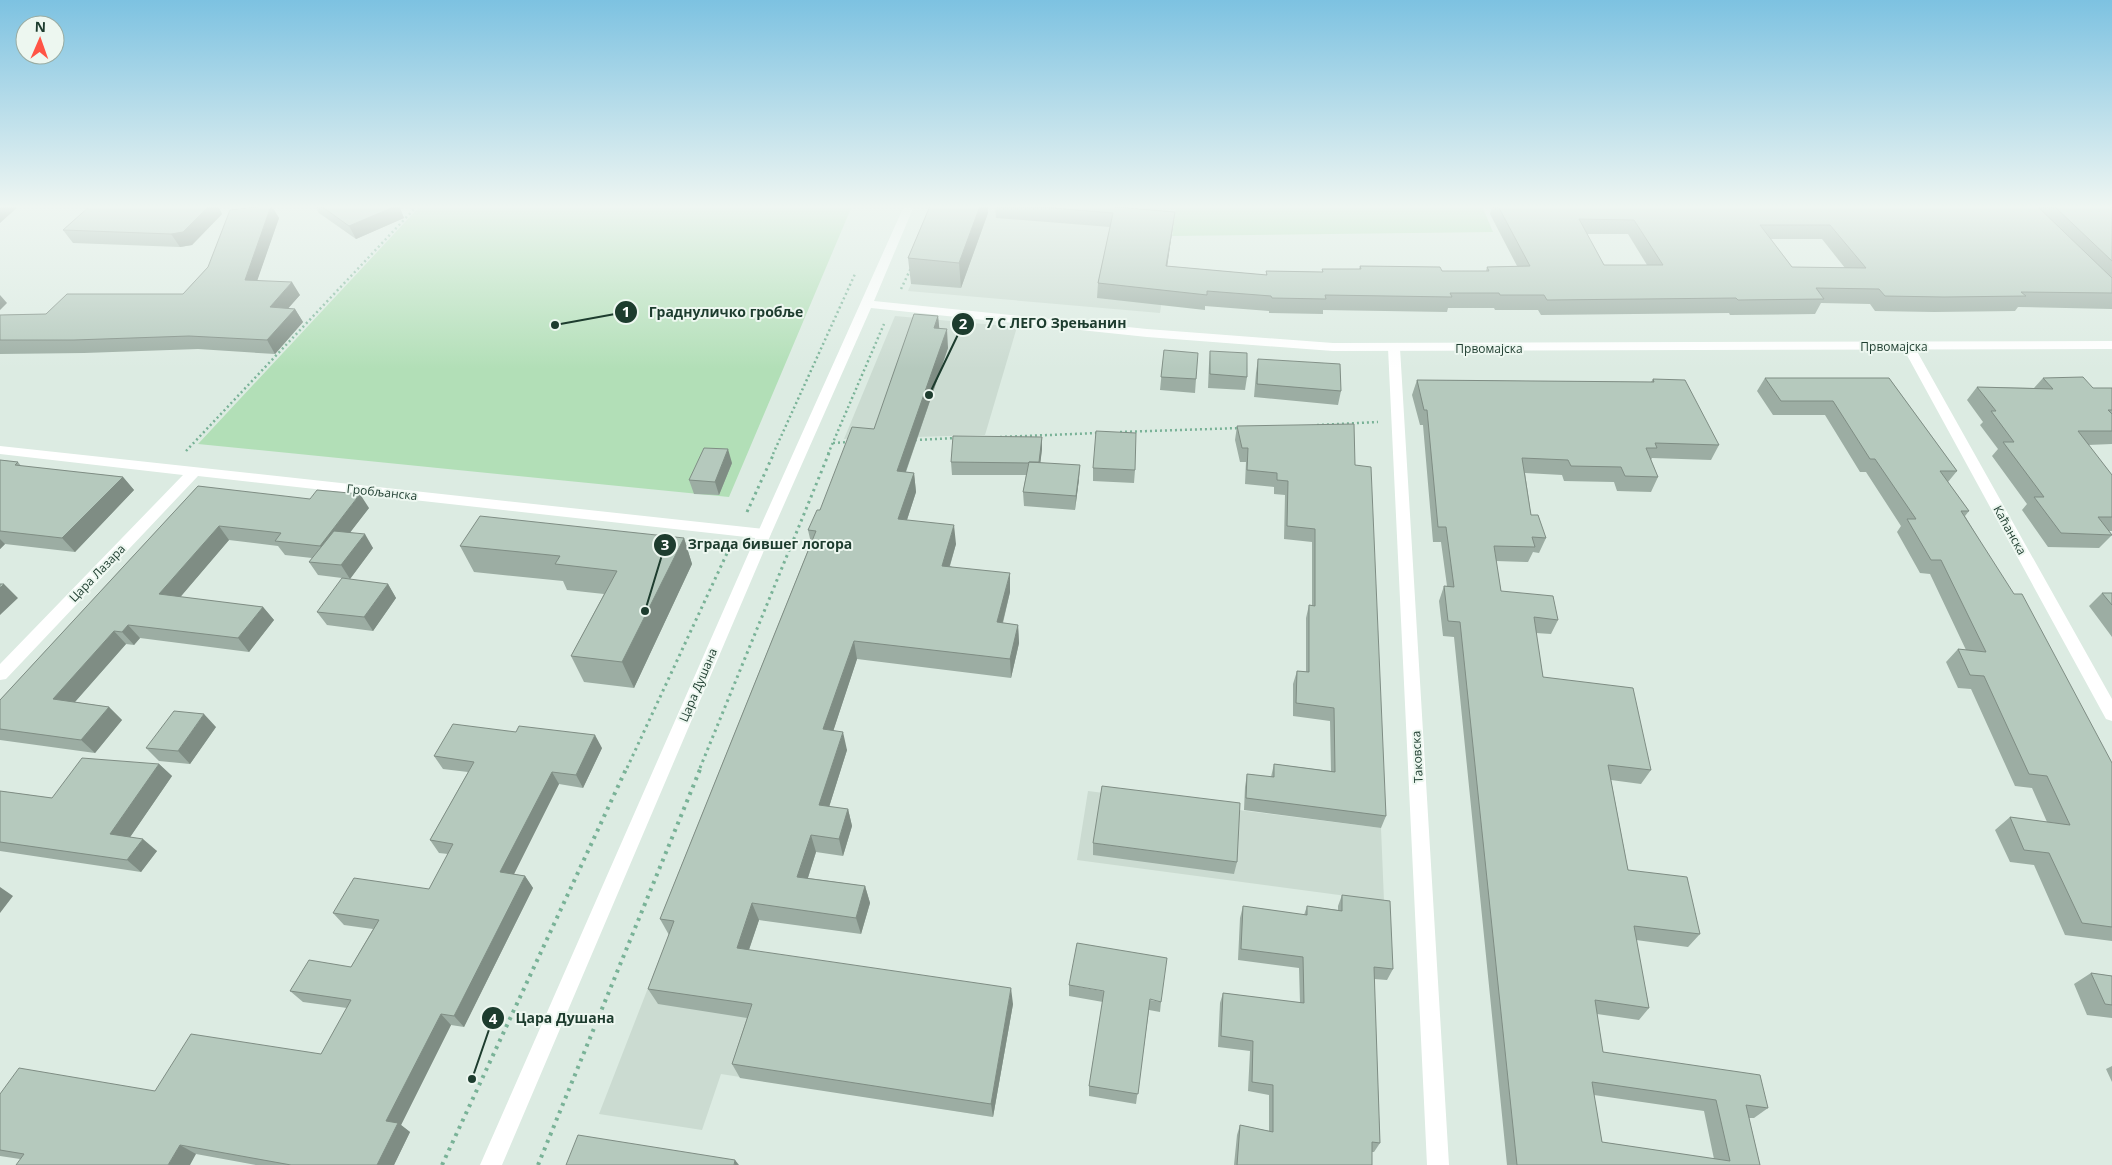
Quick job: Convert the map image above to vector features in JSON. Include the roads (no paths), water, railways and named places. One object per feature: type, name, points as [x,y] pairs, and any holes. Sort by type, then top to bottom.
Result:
[{"type":"street","name":"Цара Душана","points":[[491,1165],[764,534],[886,260]]},
{"type":"street","name":"Првомајска","points":[[867,304],[1146,333],[1333,347],[2112,345]]},
{"type":"street","name":"Каћанска","points":[[1908,346],[2112,714]]},
{"type":"street","name":"Таковска","points":[[1394,348],[1438,1165]]},
{"type":"street","name":"Гробљанска","points":[[0,450],[764,534]]},
{"type":"street","name":"Цара Лазара","points":[[0,674],[194,472]]},
{"type":"place","name":"Граднуличко гробље","points":[[555,325]]},
{"type":"place","name":"7 С ЛЕГО Зрењанин","points":[[929,395]]},
{"type":"place","name":"Зграда бившег логора","points":[[645,611]]},
{"type":"place","name":"Цара Душана","points":[[472,1079]]}]
